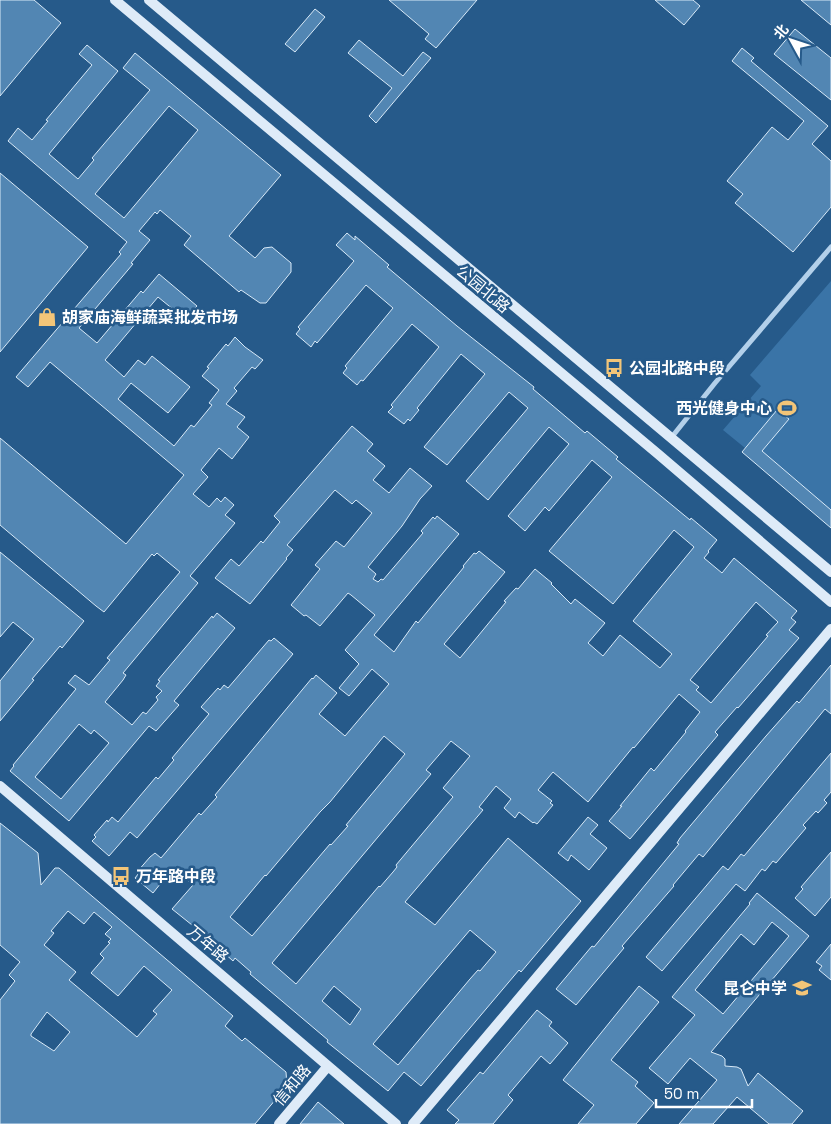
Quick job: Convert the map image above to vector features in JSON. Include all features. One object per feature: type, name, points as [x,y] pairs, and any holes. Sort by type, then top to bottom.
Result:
[{"type":"main road","name":"公园北路","points":[[115,0],[658,454],[831,602]]},
{"type":"main road","name":"公园北路","points":[[149,0],[831,572]]},
{"type":"main road","points":[[414,1124],[831,629]]},
{"type":"main road","name":"万年路","points":[[0,786],[396,1124]]},
{"type":"main road","name":"信和路","points":[[279,1124],[328,1066]]},
{"type":"street","points":[[671,439],[831,247]]},
{"type":"shaded area","name":"西光健身中心","points":[[831,281],[831,518],[723,430],[761,386],[750,375]]},
{"type":"building","points":[[0,0],[34,0],[61,23],[0,96]]},
{"type":"building","points":[[389,0],[477,0],[436,48],[425,39],[429,34]]},
{"type":"building","points":[[655,0],[693,0],[700,6],[684,25]]},
{"type":"building","points":[[801,0],[831,0],[831,25]]},
{"type":"building","points":[[315,9],[325,17],[295,52],[285,44]]},
{"type":"building","points":[[795,29],[831,58],[831,100],[774,54]]},
{"type":"building","points":[[359,40],[403,76],[423,52],[431,58],[376,123],[369,116],[392,88],[348,53]]},
{"type":"building","points":[[87,45],[118,71],[49,154],[78,179],[94,160],[92,158],[150,90],[123,68],[135,53],[281,175],[229,236],[255,258],[264,248],[272,247],[291,263],[291,272],[266,303],[260,303],[241,290],[239,292],[184,245],[191,236],[160,210],[157,214],[155,212],[139,231],[150,240],[131,263],[133,264],[79,328],[97,343],[141,291],[143,293],[159,274],[197,306],[185,319],[158,297],[105,360],[124,377],[138,360],[145,365],[152,356],[190,387],[168,413],[131,383],[118,399],[174,446],[191,425],[194,427],[212,405],[209,403],[219,390],[202,376],[226,344],[228,346],[235,337],[263,360],[255,369],[252,367],[234,388],[237,391],[226,404],[245,417],[237,427],[249,437],[232,459],[219,448],[201,470],[208,477],[193,494],[209,507],[217,498],[221,502],[225,497],[234,505],[225,515],[235,523],[190,576],[198,583],[123,673],[126,675],[123,680],[105,702],[132,725],[143,712],[146,714],[158,700],[156,697],[162,691],[156,686],[160,681],[158,680],[212,616],[213,618],[217,613],[235,628],[174,701],[179,705],[156,731],[149,726],[69,821],[10,771],[76,689],[68,683],[75,675],[89,685],[110,660],[107,658],[180,572],[157,553],[154,556],[152,554],[104,612],[0,525],[0,438],[126,544],[184,475],[50,362],[28,387],[16,377],[121,254],[119,252],[127,242],[8,141],[18,128],[32,140],[48,121],[46,120],[92,65],[79,54]],"holes":[[[169,106],[198,130],[124,218],[95,194]],[[79,724],[91,734],[94,730],[109,743],[61,799],[35,777]]]},
{"type":"building","points":[[742,48],[754,58],[751,61],[828,126],[812,144],[831,161],[831,207],[793,252],[735,203],[743,194],[727,181],[772,127],[788,140],[804,121],[732,61]]},
{"type":"building","points":[[0,173],[88,247],[0,352]]},
{"type":"building","points":[[347,233],[355,240],[355,236],[389,265],[387,267],[457,326],[534,387],[533,389],[585,433],[587,431],[618,457],[616,459],[717,540],[704,558],[722,573],[734,558],[797,611],[791,618],[796,622],[789,630],[799,638],[715,732],[718,735],[630,839],[609,821],[651,768],[654,771],[700,712],[679,694],[588,802],[553,772],[538,790],[552,801],[550,803],[553,805],[537,824],[519,812],[515,818],[504,808],[511,799],[496,786],[479,807],[483,810],[405,902],[435,925],[508,838],[581,901],[521,972],[519,970],[421,1086],[404,1072],[388,1091],[327,1042],[328,1040],[250,974],[251,972],[235,958],[233,961],[208,936],[172,909],[193,885],[173,868],[153,893],[135,878],[139,873],[137,872],[150,857],[155,853],[161,858],[199,813],[201,815],[217,797],[215,795],[312,678],[316,675],[337,693],[319,714],[345,736],[389,684],[372,669],[349,696],[339,688],[359,664],[345,650],[375,615],[351,595],[348,593],[320,626],[291,605],[320,569],[315,565],[336,541],[344,547],[372,513],[356,500],[352,504],[335,490],[287,545],[293,550],[250,604],[215,578],[231,559],[239,566],[261,541],[263,543],[280,522],[274,516],[352,426],[373,444],[367,451],[385,466],[373,480],[389,493],[410,468],[432,486],[368,567],[376,574],[373,579],[378,582],[381,579],[383,580],[423,533],[421,531],[433,517],[435,519],[437,516],[459,534],[374,635],[394,652],[416,621],[418,623],[474,553],[476,554],[479,551],[505,572],[444,644],[460,658],[506,602],[504,601],[516,588],[518,589],[535,569],[552,583],[571,604],[575,599],[605,623],[588,643],[603,656],[620,635],[660,668],[672,654],[633,621],[694,547],[674,530],[613,604],[549,551],[612,477],[592,460],[549,511],[545,507],[525,531],[508,516],[569,444],[549,427],[488,500],[466,481],[528,408],[509,392],[447,465],[424,447],[485,374],[461,354],[417,408],[419,410],[410,421],[408,419],[404,424],[388,412],[393,407],[391,405],[439,347],[412,324],[363,381],[361,380],[357,385],[343,373],[347,368],[345,366],[393,308],[366,285],[317,343],[315,341],[311,347],[296,334],[300,329],[298,327],[354,261],[336,245]],"holes":[[[756,602],[778,622],[711,703],[696,690],[699,687],[690,680]],[[384,736],[405,754],[346,825],[348,826],[330,844],[252,936],[230,917],[330,802]],[[451,741],[470,756],[443,788],[453,797],[396,865],[397,867],[393,872],[296,984],[272,963],[431,774],[426,770]],[[470,930],[496,952],[480,971],[478,970],[470,979],[398,1065],[373,1044]],[[334,986],[361,1009],[350,1025],[322,1001]]]},
{"type":"building","points":[[777,410],[789,419],[762,451],[831,510],[831,528],[742,452]]},
{"type":"building","points":[[0,552],[84,621],[62,648],[60,646],[32,679],[34,680],[0,721],[0,681],[34,639],[13,622],[0,637]]},
{"type":"building","points":[[274,638],[293,654],[137,838],[130,832],[109,856],[92,841],[96,837],[94,835],[112,817],[118,822],[156,777],[158,779],[174,760],[172,758],[209,714],[201,707],[218,688],[220,690],[224,685],[228,688],[269,640],[271,641]]},
{"type":"building","points":[[831,665],[831,714],[825,709],[703,857],[699,854],[622,946],[624,948],[576,1005],[556,989],[592,946],[594,947],[679,844],[677,843],[680,838],[766,736],[797,701],[799,703]]},
{"type":"building","points":[[831,753],[831,792],[824,800],[827,803],[818,813],[816,811],[803,825],[806,828],[776,863],[773,861],[765,871],[762,869],[745,891],[736,884],[662,971],[646,957],[723,866],[728,870],[741,854],[744,856]]},
{"type":"building","points":[[588,817],[598,825],[590,834],[607,848],[589,870],[571,855],[568,861],[558,853]]},
{"type":"building","points":[[0,823],[38,853],[41,885],[55,868],[59,868],[233,1016],[225,1026],[242,1041],[245,1038],[286,1072],[287,1086],[255,1124],[0,1124],[0,1000],[15,981],[9,975],[20,962],[0,945]],"holes":[[[68,911],[84,924],[94,912],[112,927],[105,934],[111,939],[108,942],[110,943],[100,954],[104,958],[91,973],[118,996],[144,966],[172,990],[153,1011],[157,1014],[137,1037],[69,980],[76,972],[44,945],[54,933],[51,931]],[[47,1012],[70,1032],[54,1051],[31,1036]]]},
{"type":"building","points":[[831,852],[831,897],[815,916],[795,898],[803,889],[801,887]]},
{"type":"building","points":[[757,893],[809,936],[711,1052],[725,1059],[725,1066],[741,1069],[748,1086],[758,1073],[803,1111],[792,1124],[769,1124],[737,1097],[713,1124],[679,1124],[717,1080],[690,1058],[668,1084],[649,1068],[695,1015],[672,997]],"holes":[[[772,922],[789,936],[723,1014],[695,990],[741,934],[754,945]]]},
{"type":"building","points":[[831,944],[831,980],[819,970],[822,966],[816,962]]},
{"type":"building","points":[[639,986],[659,1002],[611,1060],[638,1082],[635,1086],[654,1103],[636,1124],[578,1124],[594,1105],[563,1080]]},
{"type":"building","points":[[537,1010],[552,1022],[549,1026],[568,1043],[550,1064],[541,1056],[508,1095],[513,1100],[493,1124],[455,1124],[459,1120],[447,1110],[480,1072],[483,1074]]},
{"type":"building","points":[[318,1102],[344,1124],[300,1124]]},
{"type":"place","name":"胡家庙海鲜蔬菜批发市场","points":[[47,317]]},
{"type":"place","name":"公园北路中段","points":[[614,368]]},
{"type":"place","name":"西光健身中心","points":[[787,408]]},
{"type":"place","name":"万年路中段","points":[[121,876]]},
{"type":"place","name":"昆仑中学","points":[[802,988]]}]
